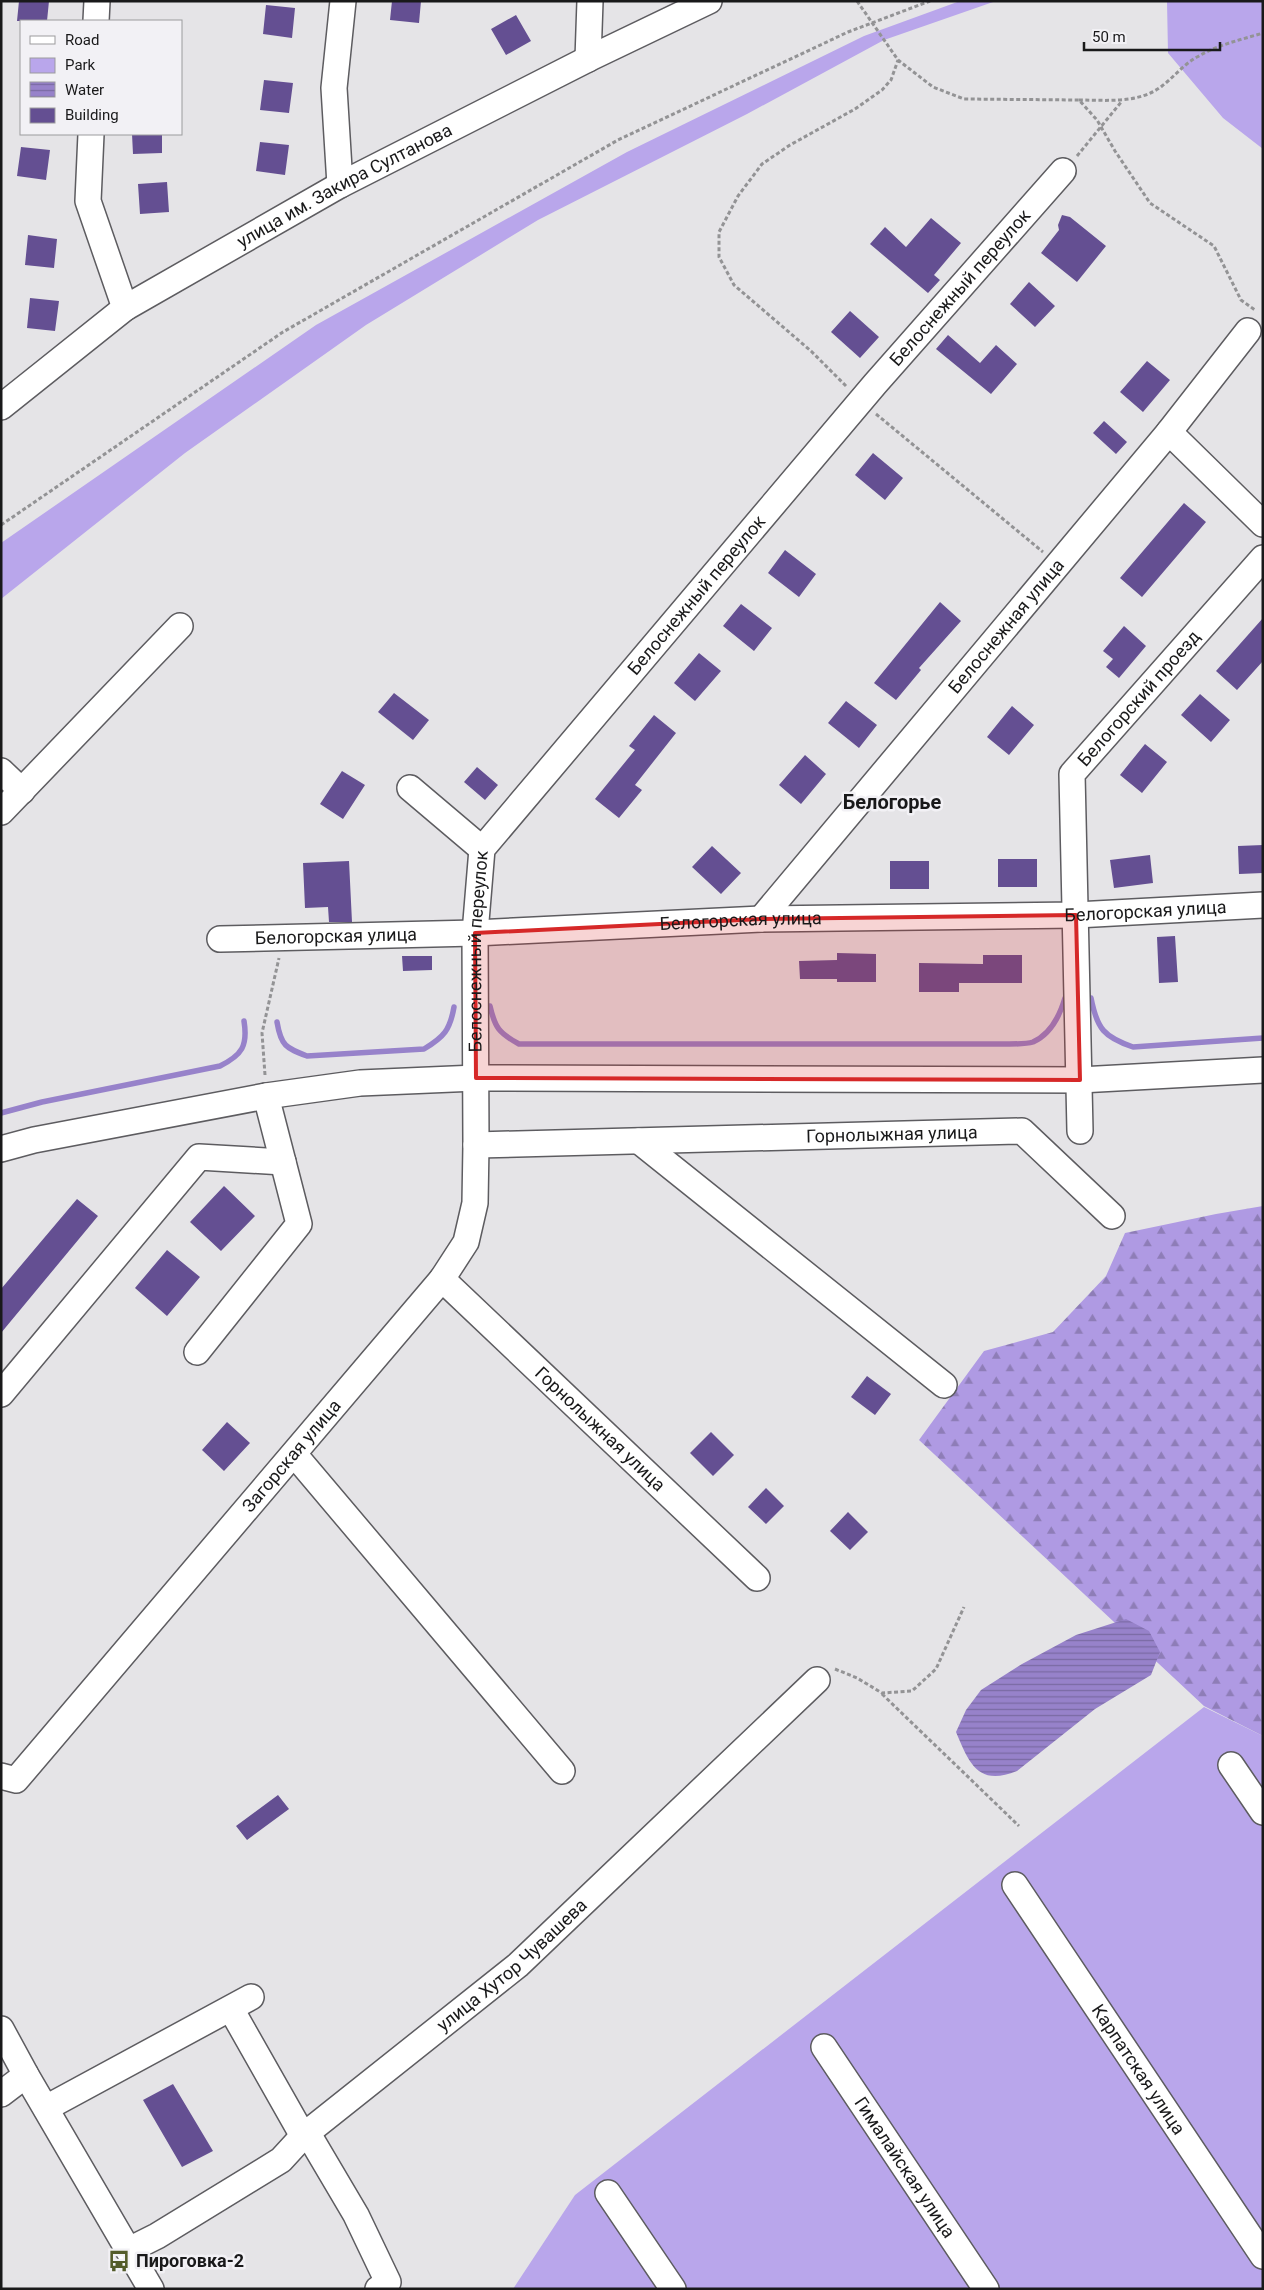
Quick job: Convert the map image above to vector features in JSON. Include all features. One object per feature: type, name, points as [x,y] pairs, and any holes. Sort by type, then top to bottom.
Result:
[{"type":"street","points":[[96,20],[97,1]]},
{"type":"street","points":[[340,185],[334,88],[343,1]]},
{"type":"street","points":[[588,59],[590,1]]},
{"type":"street","name":"улица им. Закира Султанова","points":[[1,407],[125,308],[340,185],[588,59],[709,1]]},
{"type":"street","points":[[91,135],[88,201],[125,308]]},
{"type":"street","name":"Белоснежный переулок","points":[[476,1078],[475,933],[482,848],[861,401],[1063,171]]},
{"type":"street","name":"Белоснежная улица","points":[[762,919],[1169,432],[1256,323]]},
{"type":"street","points":[[1169,432],[1263,524]]},
{"type":"street","name":"Белогорский проезд","points":[[1080,1131],[1072,774],[1263,558]]},
{"type":"street","points":[[1,812],[180,626]]},
{"type":"street","points":[[1,771],[22,791]]},
{"type":"street","points":[[410,788],[482,848]]},
{"type":"street","name":"Белогорская улица","points":[[220,939],[475,933],[762,919],[1076,915],[1263,905]]},
{"type":"street","points":[[1,1149],[34,1140],[266,1096],[360,1083],[476,1078],[1080,1080],[1263,1070]]},
{"type":"street","name":"Загорская улица","points":[[1,1776],[16,1780],[442,1279],[466,1242],[474,1203],[476,1078]]},
{"type":"street","points":[[197,1352],[299,1224],[266,1096]]},
{"type":"street","name":"Горнолыжная улица","points":[[476,1145],[1022,1131],[1112,1216]]},
{"type":"street","points":[[639,1141],[944,1385]]},
{"type":"street","points":[[1,1394],[199,1157],[283,1162]]},
{"type":"street","name":"Горнолыжная улица","points":[[442,1279],[757,1578]]},
{"type":"street","points":[[294,1454],[562,1771]]},
{"type":"street","name":"улица Хутор Чувашева","points":[[129,2250],[157,2236],[281,2160],[305,2134],[518,1965],[817,1680]]},
{"type":"street","points":[[1231,1765],[1263,1812]]},
{"type":"street","name":"Карпатская улица","points":[[1014,1886],[1263,2256]]},
{"type":"street","points":[[46,2108],[241,2003],[305,2134],[356,2215],[388,2282],[378,2289]]},
{"type":"street","points":[[1,2028],[26,2075],[129,2250],[144,2286]]},
{"type":"street","name":"Гималайская улица","points":[[824,2048],[986,2289]]},
{"type":"street","points":[[1,2094],[26,2075]]},
{"type":"street","points":[[608,2193],[673,2289]]},
{"type":"path","points":[[857,1],[898,60],[933,87],[964,99],[1122,100],[1139,97],[1160,88],[1195,58],[1214,47],[1263,33]]},
{"type":"path","points":[[1,525],[291,327],[618,140],[848,32],[930,1]]},
{"type":"path","points":[[898,60],[891,80],[882,90],[855,109],[790,145],[762,164],[738,196],[719,232],[719,258],[734,285],[811,351],[861,401],[1058,564]]},
{"type":"path","points":[[1079,100],[1098,120],[1150,203],[1214,246],[1241,300],[1256,323]]},
{"type":"path","points":[[1063,171],[1102,128],[1122,100]]},
{"type":"path","points":[[266,1096],[262,1033],[280,958],[294,937]]},
{"type":"path","points":[[882,1693],[912,1691],[936,1669],[964,1607]]},
{"type":"path","points":[[817,1680],[831,1667],[857,1678],[882,1693],[1019,1826]]},
{"type":"highlighted area","points":[[1076,915],[1080,1080],[476,1078],[475,933],[761,919]]},
{"type":"green space","points":[[960,1],[996,1],[884,40],[747,114],[538,220],[366,325],[185,453],[1,599],[1,543],[316,325],[627,152],[864,36]]},
{"type":"green space","points":[[1167,1],[1263,1],[1263,149],[1223,118],[1168,53]]},
{"type":"green space","points":[[1263,1206],[1263,1736],[1204,1706],[919,1440],[984,1351],[1053,1332],[1106,1276],[1125,1233]]},
{"type":"green space","points":[[1204,1707],[1263,1736],[1263,2289],[513,2289],[575,2195]]},
{"type":"water","points":[[1126,1619],[1149,1631],[1160,1652],[1151,1675],[1095,1709],[1017,1771],[993,1776],[984,1774],[977,1769],[971,1762],[956,1732],[966,1710],[981,1690],[1022,1664],[1076,1635]]},
{"type":"building","points":[[19,1],[49,1],[47,20],[17,21]]},
{"type":"building","points":[[392,1],[421,1],[419,23],[390,20]]},
{"type":"building","points":[[266,5],[295,8],[292,38],[263,34]]},
{"type":"building","points":[[516,15],[531,41],[506,55],[491,29]]},
{"type":"building","points":[[264,80],[293,83],[289,113],[260,110]]},
{"type":"building","points":[[132,135],[162,135],[162,153],[133,154]]},
{"type":"building","points":[[260,142],[289,145],[285,175],[256,171]]},
{"type":"building","points":[[21,147],[50,150],[46,180],[17,176]]},
{"type":"building","points":[[167,182],[169,212],[140,214],[138,184]]},
{"type":"building","points":[[1062,215],[1070,217],[1106,246],[1077,282],[1041,253],[1059,230],[1058,225]]},
{"type":"building","points":[[931,218],[961,243],[934,275],[940,280],[928,293],[870,244],[885,227],[906,247]]},
{"type":"building","points":[[28,235],[57,239],[54,268],[25,265]]},
{"type":"building","points":[[1029,282],[1055,306],[1035,327],[1010,304]]},
{"type":"building","points":[[30,298],[59,301],[55,331],[27,328]]},
{"type":"building","points":[[850,311],[879,337],[860,358],[831,332]]},
{"type":"building","points":[[948,335],[980,363],[996,345],[1017,364],[991,394],[936,349]]},
{"type":"building","points":[[1147,361],[1170,380],[1143,412],[1120,392]]},
{"type":"building","points":[[1104,421],[1127,442],[1116,454],[1093,433]]},
{"type":"building","points":[[873,453],[903,478],[885,500],[855,475]]},
{"type":"building","points":[[1184,503],[1206,522],[1142,597],[1120,578]]},
{"type":"building","points":[[785,550],[816,574],[799,597],[768,573]]},
{"type":"building","points":[[940,602],[961,621],[919,668],[921,670],[896,700],[874,683]]},
{"type":"building","points":[[741,604],[772,628],[754,651],[723,626]]},
{"type":"building","points":[[1263,618],[1263,661],[1237,690],[1216,671]]},
{"type":"building","points":[[1124,626],[1146,646],[1119,678],[1106,667],[1113,659],[1103,651]]},
{"type":"building","points":[[699,653],[721,671],[695,701],[674,683]]},
{"type":"building","points":[[394,693],[429,720],[413,740],[378,712]]},
{"type":"building","points":[[1200,694],[1230,720],[1211,742],[1181,715]]},
{"type":"building","points":[[846,701],[877,725],[859,748],[828,723]]},
{"type":"building","points":[[1012,706],[1034,725],[1009,755],[987,737]]},
{"type":"building","points":[[654,715],[676,733],[635,785],[642,790],[619,818],[595,799],[635,750],[629,746]]},
{"type":"building","points":[[1145,744],[1167,762],[1142,793],[1120,775]]},
{"type":"building","points":[[805,755],[826,774],[801,804],[779,785]]},
{"type":"building","points":[[477,767],[498,785],[485,800],[464,782]]},
{"type":"building","points":[[342,771],[365,785],[343,819],[320,804]]},
{"type":"building","points":[[1263,845],[1263,873],[1239,874],[1238,846]]},
{"type":"building","points":[[712,846],[741,873],[721,894],[692,867]]},
{"type":"building","points":[[1150,855],[1153,883],[1114,888],[1110,860]]},
{"type":"building","points":[[998,859],[1037,859],[1037,887],[998,887]]},
{"type":"building","points":[[349,861],[352,922],[329,922],[328,907],[305,908],[303,863]]},
{"type":"building","points":[[890,861],[929,861],[929,889],[890,889]]},
{"type":"building","points":[[1175,936],[1178,982],[1159,983],[1157,937]]},
{"type":"building","points":[[837,953],[876,954],[876,982],[837,982],[837,979],[800,979],[799,961],[837,960]]},
{"type":"building","points":[[983,955],[1022,955],[1022,983],[959,983],[959,992],[919,992],[919,963],[983,964]]},
{"type":"building","points":[[402,956],[432,956],[432,970],[403,971]]},
{"type":"building","points":[[224,1186],[255,1216],[221,1251],[190,1222]]},
{"type":"building","points":[[77,1199],[98,1216],[1,1333],[1,1289]]},
{"type":"building","points":[[167,1250],[200,1277],[167,1316],[135,1288]]},
{"type":"building","points":[[867,1376],[891,1394],[875,1415],[851,1397]]},
{"type":"building","points":[[227,1422],[250,1443],[224,1471],[202,1450]]},
{"type":"building","points":[[711,1432],[734,1455],[713,1476],[690,1453]]},
{"type":"building","points":[[766,1488],[784,1506],[766,1524],[748,1507]]},
{"type":"building","points":[[848,1512],[868,1532],[850,1550],[830,1531]]},
{"type":"building","points":[[278,1795],[289,1809],[247,1840],[236,1826]]},
{"type":"building","points":[[173,2084],[213,2151],[182,2167],[143,2100]]},
{"type":"waterway","points":[[490,1006],[496,1025],[502,1033],[519,1044],[1025,1044],[1039,1039],[1050,1029],[1065,998]]},
{"type":"waterway","points":[[1091,998],[1093,1009],[1103,1030],[1115,1039],[1133,1047],[1263,1038]]},
{"type":"waterway","points":[[277,1022],[280,1036],[286,1045],[294,1051],[307,1056],[424,1049],[437,1041],[445,1032],[454,1007]]},
{"type":"waterway","points":[[1,1113],[42,1102],[220,1066],[234,1058],[242,1049],[245,1037],[244,1021]]},
{"type":"place","name":"Пироговка-2","points":[[119,2261]]},
{"type":"district","name":"Белогорье","points":[[892,802]]}]
